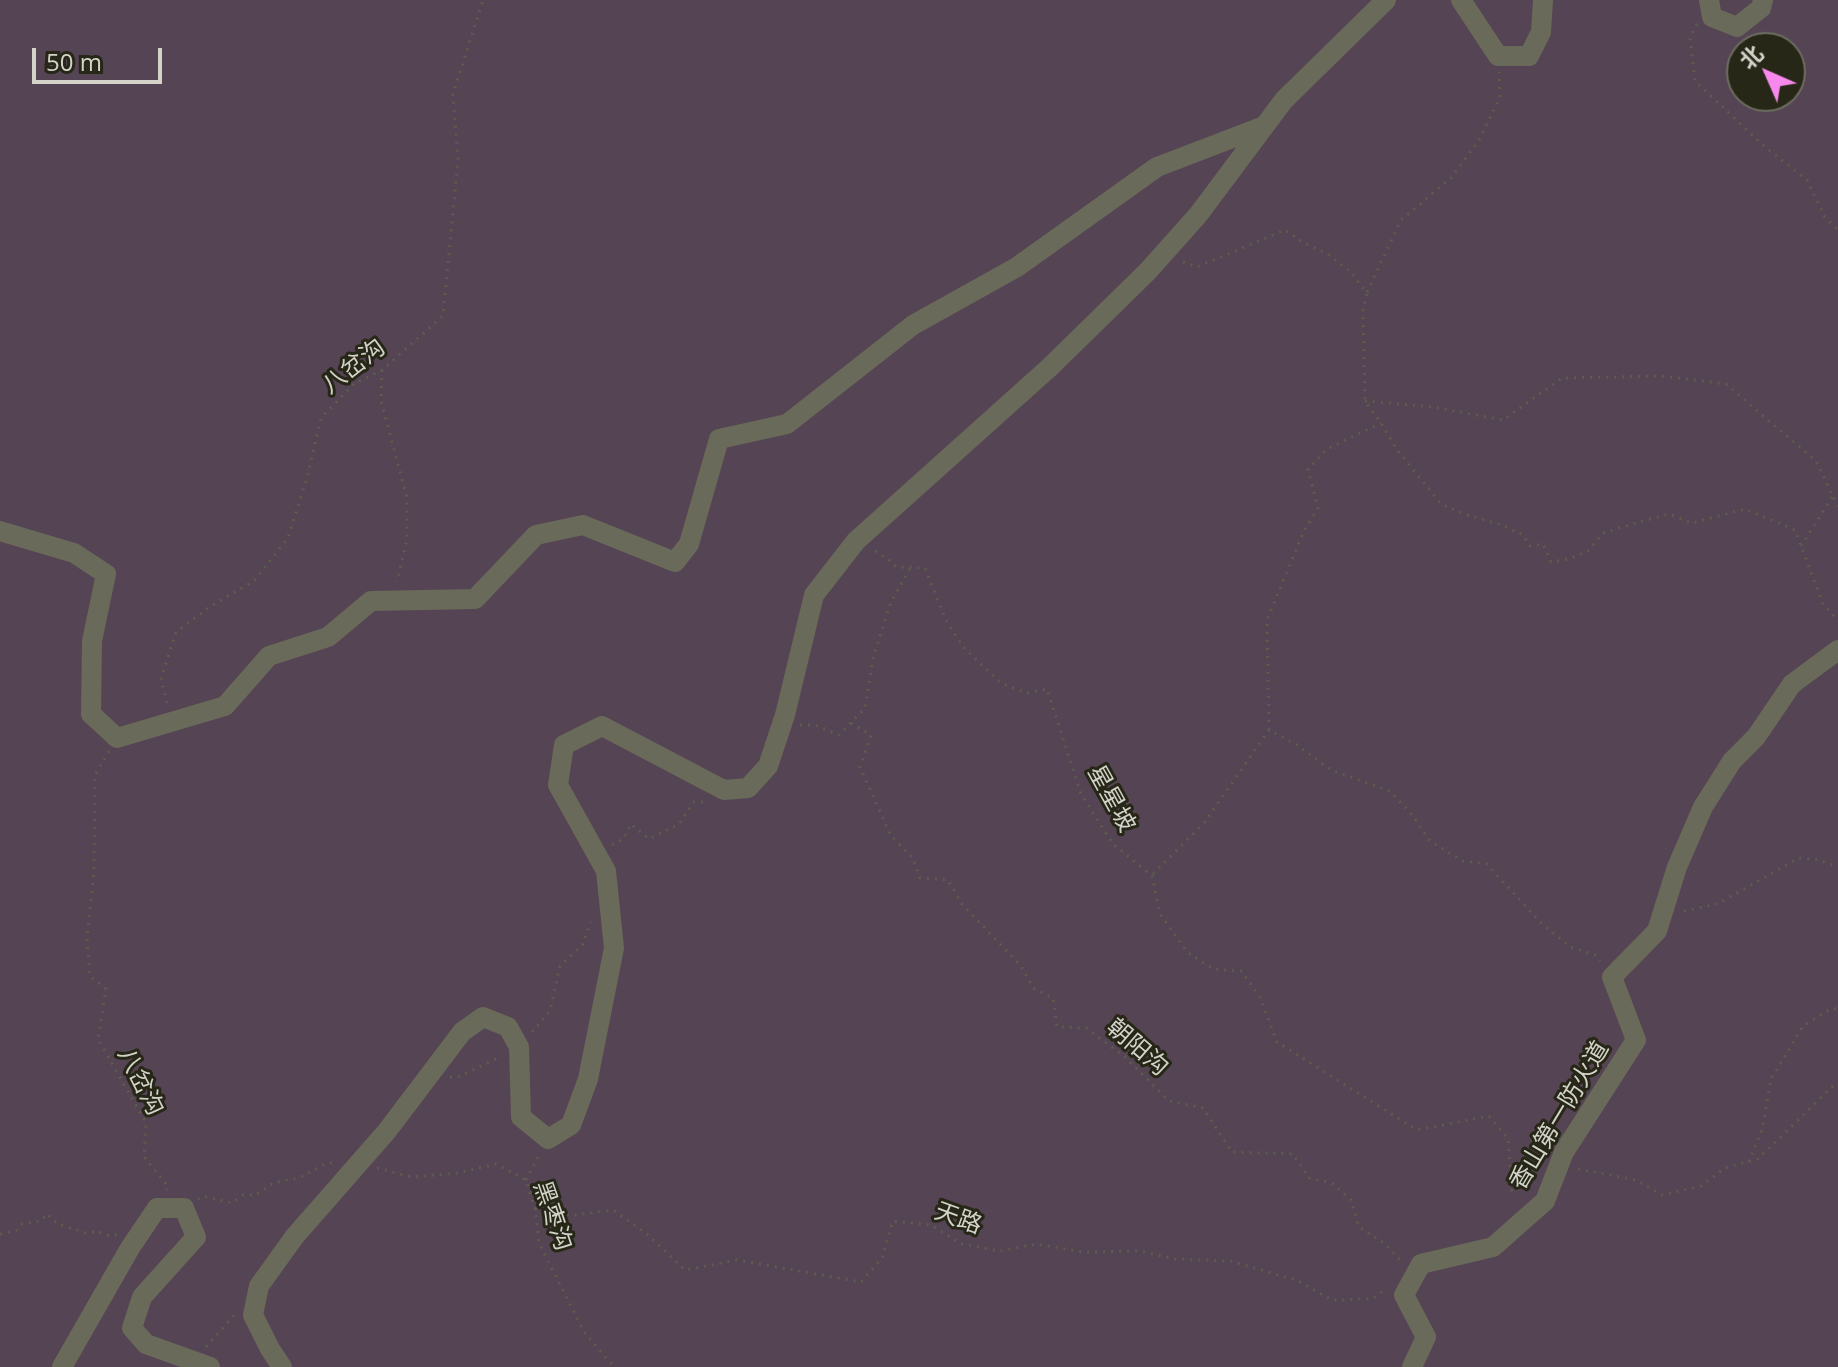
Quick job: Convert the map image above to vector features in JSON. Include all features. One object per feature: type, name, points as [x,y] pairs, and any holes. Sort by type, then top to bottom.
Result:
[{"type":"lane","points":[[282,1367],[253,1315],[259,1286],[295,1236],[387,1131],[462,1032],[483,1017],[508,1027],[519,1047],[521,1117],[548,1139],[571,1125],[588,1079],[614,948],[606,871],[558,785],[564,745],[602,726],[724,790],[748,788],[768,766],[814,595],[856,541],[1050,367],[1162,255],[1198,215],[1284,100],[1386,0]]},
{"type":"lane","points":[[1461,0],[1498,56],[1529,56],[1541,32],[1543,0]]},
{"type":"lane","points":[[1709,1],[1712,17],[1737,27],[1761,8],[1763,0]]},
{"type":"lane","points":[[0,531],[74,553],[106,574],[92,641],[91,714],[117,738],[225,706],[269,656],[328,637],[371,601],[475,599],[536,535],[583,525],[675,562],[689,544],[719,439],[787,424],[913,325],[1017,267],[1157,167],[1265,125]]},
{"type":"lane","points":[[1612,977],[1657,931],[1677,867],[1703,807],[1732,761],[1756,737],[1792,684],[1838,650]]},
{"type":"lane","name":"香山第一防火道","points":[[1416,1275],[1421,1264],[1493,1247],[1545,1201],[1564,1152],[1636,1040],[1612,977]]},
{"type":"lane","points":[[62,1367],[157,1208],[184,1208],[196,1237],[142,1297],[132,1328],[146,1344],[202,1364]]},
{"type":"lane","points":[[1412,1367],[1426,1337],[1404,1295],[1416,1275]]},
{"type":"path","name":"八岔沟","points":[[171,722],[161,679],[176,632],[211,606],[254,581],[288,538],[307,478],[321,418],[354,384],[382,370],[443,316],[458,160],[453,94],[483,0]]},
{"type":"path","points":[[1709,1],[1690,38],[1695,81],[1764,146],[1807,180],[1825,217],[1838,230]]},
{"type":"path","points":[[1498,56],[1500,97],[1479,140],[1451,178],[1401,220],[1367,294],[1363,309],[1365,401],[1397,450],[1441,504],[1523,535],[1530,546],[1543,544],[1551,562],[1588,551],[1603,533],[1669,514],[1692,523],[1745,509],[1795,530],[1823,604],[1838,621]]},
{"type":"path","points":[[1162,255],[1197,267],[1285,230],[1328,254],[1352,273],[1367,294]]},
{"type":"path","points":[[382,370],[381,401],[407,498],[407,539],[392,600]]},
{"type":"path","points":[[1365,401],[1433,407],[1503,420],[1562,378],[1661,376],[1726,384],[1816,461],[1838,506]]},
{"type":"path","points":[[1381,423],[1327,449],[1308,469],[1318,508],[1303,533],[1267,620],[1269,730],[1204,823],[1152,876],[1160,914],[1187,952],[1213,969],[1241,971],[1260,997],[1277,1042],[1417,1130],[1489,1116],[1508,1139],[1512,1191],[1576,1168],[1636,1180],[1662,1195],[1701,1186],[1725,1168],[1758,1159],[1834,1085],[1838,1085]]},
{"type":"path","points":[[1801,546],[1833,496]]},
{"type":"path","name":"星星坡","points":[[856,541],[896,567],[925,568],[946,620],[963,647],[1001,683],[1027,693],[1047,689],[1081,794],[1113,844],[1152,876]]},
{"type":"path","points":[[781,725],[815,725],[839,735],[865,708],[873,658],[891,602],[911,567]]},
{"type":"path","name":"朝阳沟","points":[[851,723],[871,735],[860,767],[891,836],[913,858],[920,878],[948,880],[962,904],[1021,966],[1033,988],[1053,998],[1057,1027],[1086,1028],[1125,1057],[1169,1101],[1203,1108],[1232,1152],[1293,1154],[1309,1178],[1332,1183],[1351,1200],[1359,1227],[1384,1243],[1416,1275]]},
{"type":"path","points":[[1269,730],[1297,745],[1331,770],[1390,791],[1430,841],[1463,861],[1487,864],[1538,920],[1570,947],[1595,955],[1612,977]]},
{"type":"path","name":"八岔沟","points":[[117,738],[95,775],[94,870],[87,938],[90,976],[106,989],[98,1039],[146,1123],[144,1157],[168,1186],[157,1208]]},
{"type":"path","points":[[596,853],[624,838],[631,824],[649,839],[679,824],[694,802],[718,802],[724,790]]},
{"type":"path","points":[[1662,916],[1717,904],[1799,858],[1819,860],[1838,867]]},
{"type":"path","points":[[428,1078],[458,1077],[519,1047],[550,1011],[560,966],[583,944],[595,912],[610,898]]},
{"type":"path","points":[[1749,1162],[1762,1130],[1771,1079],[1803,1026],[1838,1008]]},
{"type":"path","points":[[526,1180],[548,1139]]},
{"type":"path","points":[[184,1208],[203,1196],[232,1203],[243,1195],[256,1195],[273,1183],[301,1177],[327,1163],[358,1162]]},
{"type":"path","name":"黑枣沟","points":[[358,1162],[411,1177],[458,1173],[496,1164],[526,1180],[535,1209],[539,1243],[584,1332],[614,1367]]},
{"type":"path","name":"天路","points":[[535,1209],[574,1215],[613,1210],[647,1234],[685,1270],[737,1260],[861,1282],[882,1258],[893,1221],[931,1225],[961,1244],[1000,1251],[1036,1244],[1083,1252],[1140,1251],[1175,1259],[1230,1261],[1296,1280],[1332,1300],[1372,1299],[1394,1283],[1416,1275]]},
{"type":"path","points":[[0,1234],[17,1230],[22,1224],[41,1221],[47,1214],[58,1224],[86,1233],[97,1231],[109,1236],[141,1232]]},
{"type":"path","points":[[202,1364],[259,1286]]},
{"type":"shaded area","points":[[0,0],[1838,0],[1838,1367],[0,1367]]}]
